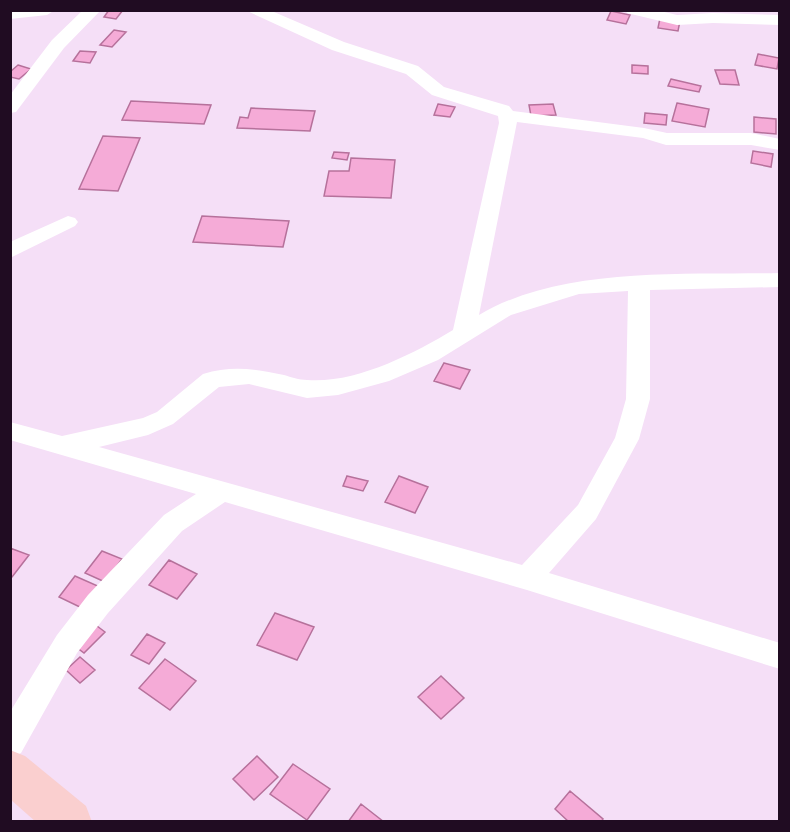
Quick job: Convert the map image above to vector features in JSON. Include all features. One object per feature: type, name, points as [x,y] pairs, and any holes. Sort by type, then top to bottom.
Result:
[{"type":"main road","points":[[10,771],[48,814]]},
{"type":"street","points":[[10,14],[47,10]]},
{"type":"street","points":[[10,108],[58,44],[93,10]]},
{"type":"street","points":[[252,10],[338,46],[412,70],[428,86],[438,91],[503,110],[507,115],[508,123],[495,194],[464,332]]},
{"type":"street","points":[[633,10],[676,20],[772,17],[780,36]]},
{"type":"street","points":[[507,115],[644,133],[666,139],[751,139],[780,145]]},
{"type":"street","points":[[10,251],[68,222]]},
{"type":"street","points":[[61,445],[148,426],[165,418],[210,380],[227,376],[249,376],[307,389],[338,386],[381,375],[430,354],[503,310],[578,287],[639,283],[780,280]]},
{"type":"street","points":[[527,578],[587,512],[627,439],[638,399],[639,283]]},
{"type":"street","points":[[10,431],[527,578],[780,656]]},
{"type":"street","points":[[10,743],[67,644],[98,604],[173,523],[220,492]]},
{"type":"building","points":[[109,10],[123,10],[116,19],[104,17]]},
{"type":"building","points":[[611,11],[630,15],[626,24],[607,20]]},
{"type":"building","points":[[660,18],[680,21],[678,31],[658,28]]},
{"type":"building","points":[[114,30],[126,32],[112,47],[100,45]]},
{"type":"building","points":[[80,51],[96,52],[90,63],[73,61]]},
{"type":"building","points":[[758,54],[779,58],[777,69],[755,65]]},
{"type":"building","points":[[18,65],[31,69],[19,79],[10,77],[10,72]]},
{"type":"building","points":[[632,65],[648,66],[648,74],[632,73]]},
{"type":"building","points":[[715,70],[735,70],[739,85],[720,84]]},
{"type":"building","points":[[671,79],[701,86],[699,92],[668,86]]},
{"type":"building","points":[[131,101],[211,105],[204,124],[122,120]]},
{"type":"building","points":[[677,103],[709,109],[705,127],[672,121]]},
{"type":"building","points":[[438,104],[455,107],[450,117],[434,115]]},
{"type":"building","points":[[553,104],[556,115],[531,116],[529,105]]},
{"type":"building","points":[[251,108],[315,111],[310,131],[237,128],[240,117],[248,118]]},
{"type":"building","points":[[645,113],[667,115],[666,125],[644,123]]},
{"type":"building","points":[[754,117],[776,119],[776,134],[754,132]]},
{"type":"building","points":[[103,136],[140,138],[118,191],[79,189]]},
{"type":"building","points":[[753,151],[773,154],[771,167],[751,163]]},
{"type":"building","points":[[334,152],[349,153],[347,160],[332,158]]},
{"type":"building","points":[[351,158],[395,160],[391,198],[324,196],[329,171],[349,171]]},
{"type":"building","points":[[202,216],[289,221],[283,247],[193,242]]},
{"type":"building","points":[[444,363],[470,370],[460,389],[434,381]]},
{"type":"building","points":[[347,476],[368,481],[363,491],[343,486]]},
{"type":"building","points":[[399,476],[428,487],[415,513],[385,502]]},
{"type":"building","points":[[10,548],[29,555],[12,577],[10,577]]},
{"type":"building","points":[[102,551],[122,559],[105,582],[85,573]]},
{"type":"building","points":[[169,560],[197,574],[177,599],[149,585]]},
{"type":"building","points":[[75,576],[100,587],[84,609],[59,597]]},
{"type":"building","points":[[275,613],[314,627],[297,660],[257,645]]},
{"type":"building","points":[[93,623],[105,632],[84,653],[72,644]]},
{"type":"building","points":[[147,634],[165,643],[149,664],[131,655]]},
{"type":"building","points":[[80,657],[95,670],[80,683],[66,670]]},
{"type":"building","points":[[165,659],[196,681],[170,710],[139,688]]},
{"type":"building","points":[[441,676],[464,698],[441,719],[418,697]]},
{"type":"building","points":[[257,756],[278,777],[254,800],[233,779]]},
{"type":"building","points":[[293,764],[330,789],[307,820],[270,794]]},
{"type":"building","points":[[570,791],[603,819],[601,822],[569,822],[555,809]]},
{"type":"building","points":[[361,804],[384,822],[348,822]]}]
